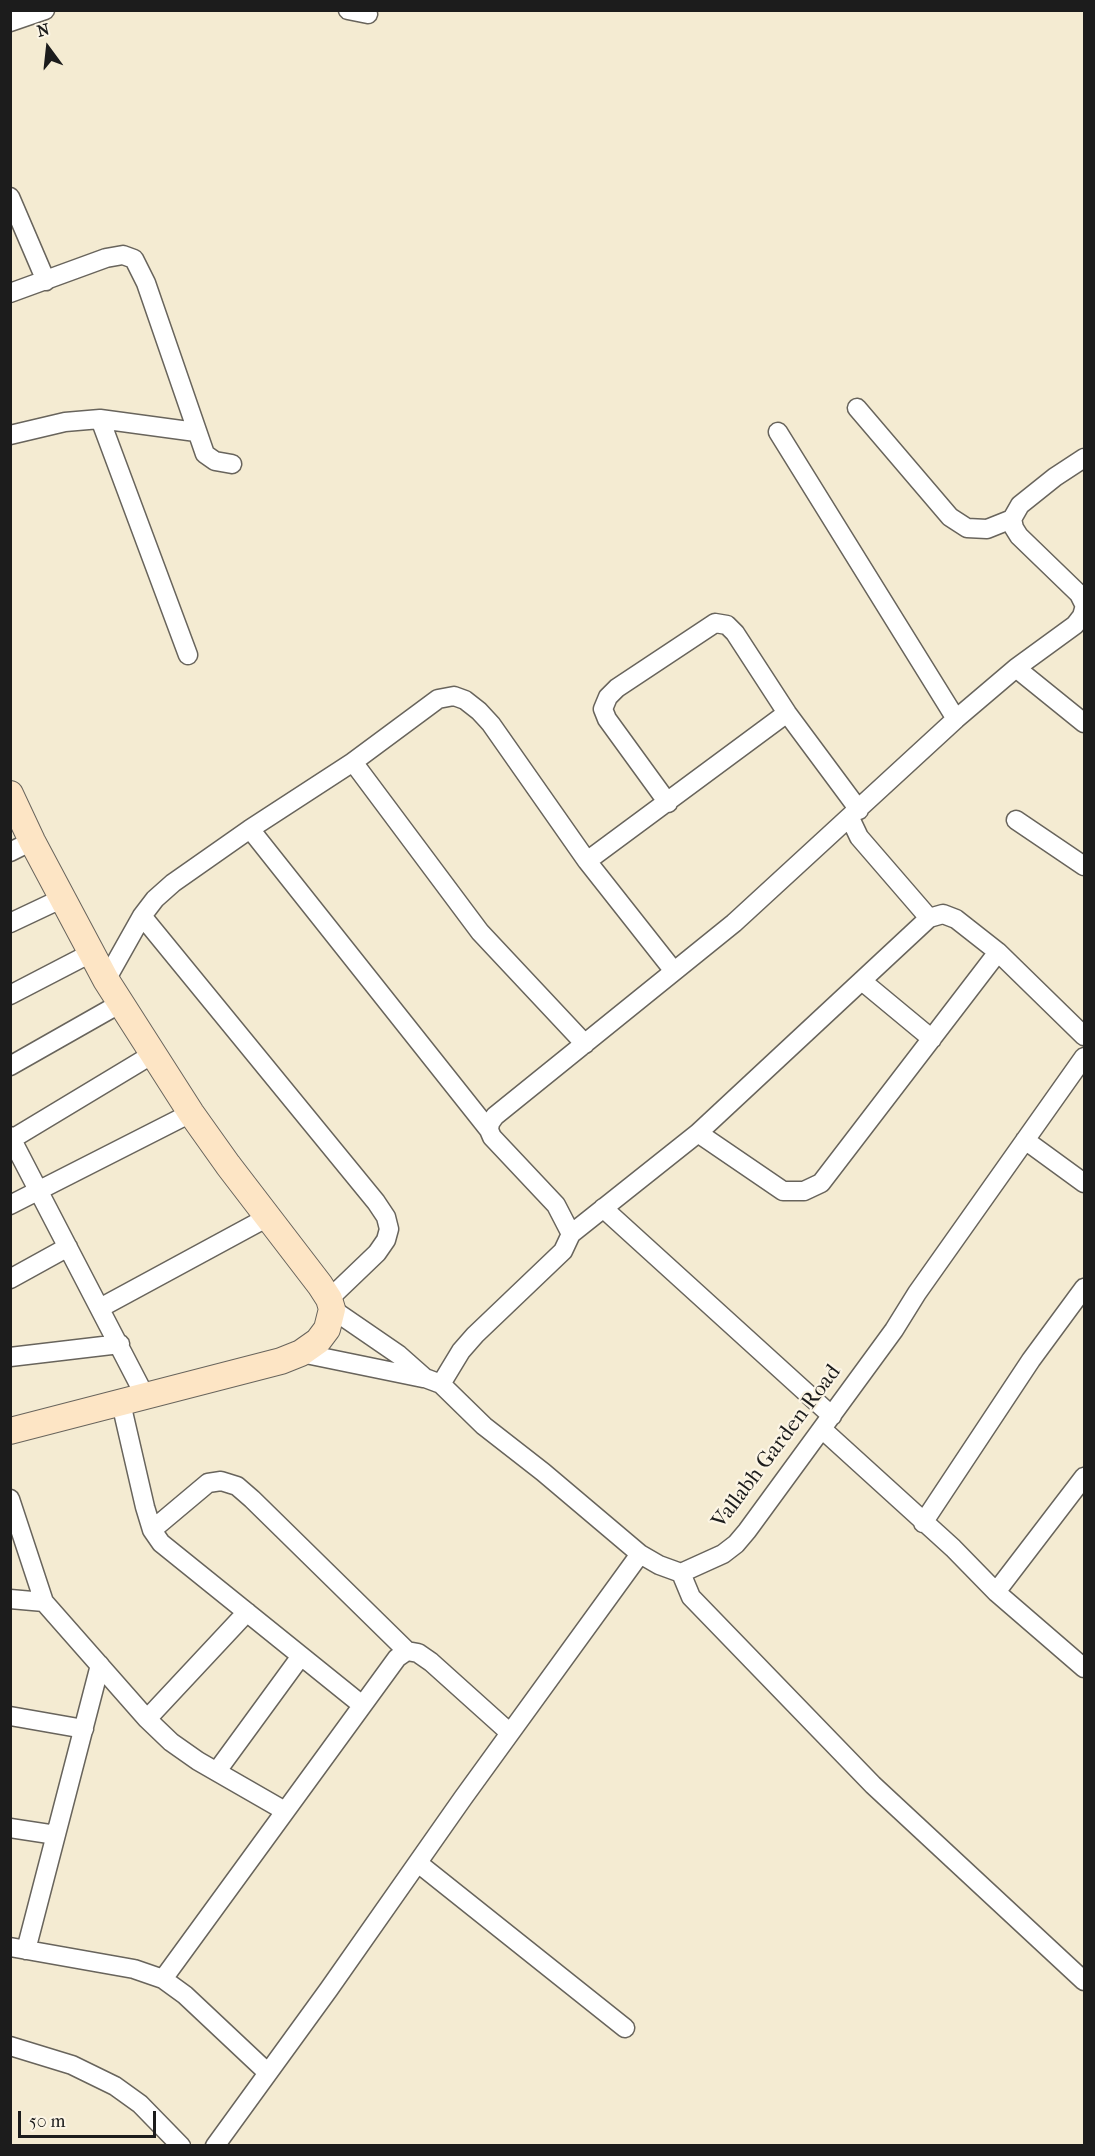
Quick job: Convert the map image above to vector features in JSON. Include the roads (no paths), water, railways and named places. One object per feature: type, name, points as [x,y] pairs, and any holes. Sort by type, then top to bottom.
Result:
[{"type":"street","points":[[10,22],[45,10]]},
{"type":"street","points":[[348,10],[368,14]]},
{"type":"street","points":[[10,197],[46,281]]},
{"type":"street","points":[[10,293],[106,258],[123,255],[134,259],[146,283],[205,454],[209,459],[232,464]]},
{"type":"street","points":[[857,408],[950,517],[968,528],[987,529],[1012,519],[1020,505],[1055,477],[1084,458]]},
{"type":"street","points":[[10,435],[65,422],[100,419],[196,432]]},
{"type":"street","points":[[100,419],[188,655]]},
{"type":"street","points":[[778,432],[956,719]]},
{"type":"street","points":[[1012,519],[1019,536],[1079,594],[1084,604]]},
{"type":"street","points":[[489,1130],[490,1123],[495,1116],[734,923],[956,719],[1080,617]]},
{"type":"street","points":[[668,803],[606,719],[603,709],[608,698],[617,688],[715,623],[727,625],[735,633],[855,814],[860,837],[929,918]]},
{"type":"street","points":[[1016,668],[1084,723]]},
{"type":"street","points":[[106,980],[142,916],[155,899],[173,883],[352,762],[438,699],[454,696],[479,711],[491,724],[587,861],[673,970]]},
{"type":"street","points":[[587,861],[788,713]]},
{"type":"street","points":[[352,762],[480,932],[585,1044]]},
{"type":"street","points":[[10,794],[21,846],[63,898],[106,980],[191,1113],[320,1285],[330,1304],[433,1381],[484,1426],[543,1472],[640,1554],[659,1565],[681,1573],[691,1597],[873,1785],[1084,1980]]},
{"type":"street","points":[[1016,820],[1084,866]]},
{"type":"street","points":[[250,829],[489,1130],[498,1146],[556,1205],[571,1234]]},
{"type":"street","points":[[10,923],[63,898]]},
{"type":"street","points":[[433,1381],[468,1343],[563,1251],[571,1234],[698,1133],[929,918],[943,914],[956,919],[998,952],[1084,1036]]},
{"type":"street","points":[[10,1431],[281,1361],[301,1353],[318,1341],[327,1329],[330,1304],[377,1253],[386,1240],[389,1229],[386,1217],[376,1202],[142,916]]},
{"type":"street","points":[[698,1133],[783,1191],[804,1191],[821,1183],[998,952]]},
{"type":"street","points":[[10,995],[91,953]]},
{"type":"street","points":[[862,981],[932,1039]]},
{"type":"street","points":[[10,1066],[121,1003]]},
{"type":"street","points":[[153,1054],[11,1138],[120,1344],[133,1399],[145,1507],[152,1530],[161,1543],[362,1705]]},
{"type":"street","name":"Vallabh Garden Road","points":[[681,1573],[723,1554],[736,1544],[827,1423],[1084,1057]]},
{"type":"street","points":[[10,1205],[191,1113]]},
{"type":"street","points":[[1025,1140],[1084,1183]]},
{"type":"street","points":[[603,1208],[827,1423],[923,1523],[996,1592],[1084,1668]]},
{"type":"street","points":[[100,1308],[268,1216]]},
{"type":"street","points":[[10,1279],[68,1247]]},
{"type":"street","points":[[923,1523],[1031,1360],[1084,1288]]},
{"type":"street","points":[[10,1357],[120,1344]]},
{"type":"street","points":[[301,1353],[433,1381]]},
{"type":"street","points":[[996,1592],[1078,1502],[1084,1477]]},
{"type":"street","points":[[152,1530],[208,1483],[221,1481],[237,1486],[407,1651],[418,1653],[431,1662],[510,1733]]},
{"type":"street","points":[[10,1500],[44,1602],[147,1719],[171,1742],[285,1811]]},
{"type":"street","points":[[215,2145],[640,1554]]},
{"type":"street","points":[[10,1599],[44,1602]]},
{"type":"street","points":[[147,1719],[247,1612]]},
{"type":"street","points":[[163,1979],[362,1705],[397,1658],[407,1651]]},
{"type":"street","points":[[218,1772],[301,1656]]},
{"type":"street","points":[[100,1665],[56,1835],[18,1948],[134,1969],[163,1979],[185,1995],[268,2073]]},
{"type":"street","points":[[10,1716],[84,1729]]},
{"type":"street","points":[[10,1828],[56,1835]]},
{"type":"street","points":[[418,1863],[625,2028]]},
{"type":"street","points":[[10,2046],[72,2065],[115,2086],[140,2104],[181,2145]]}]
